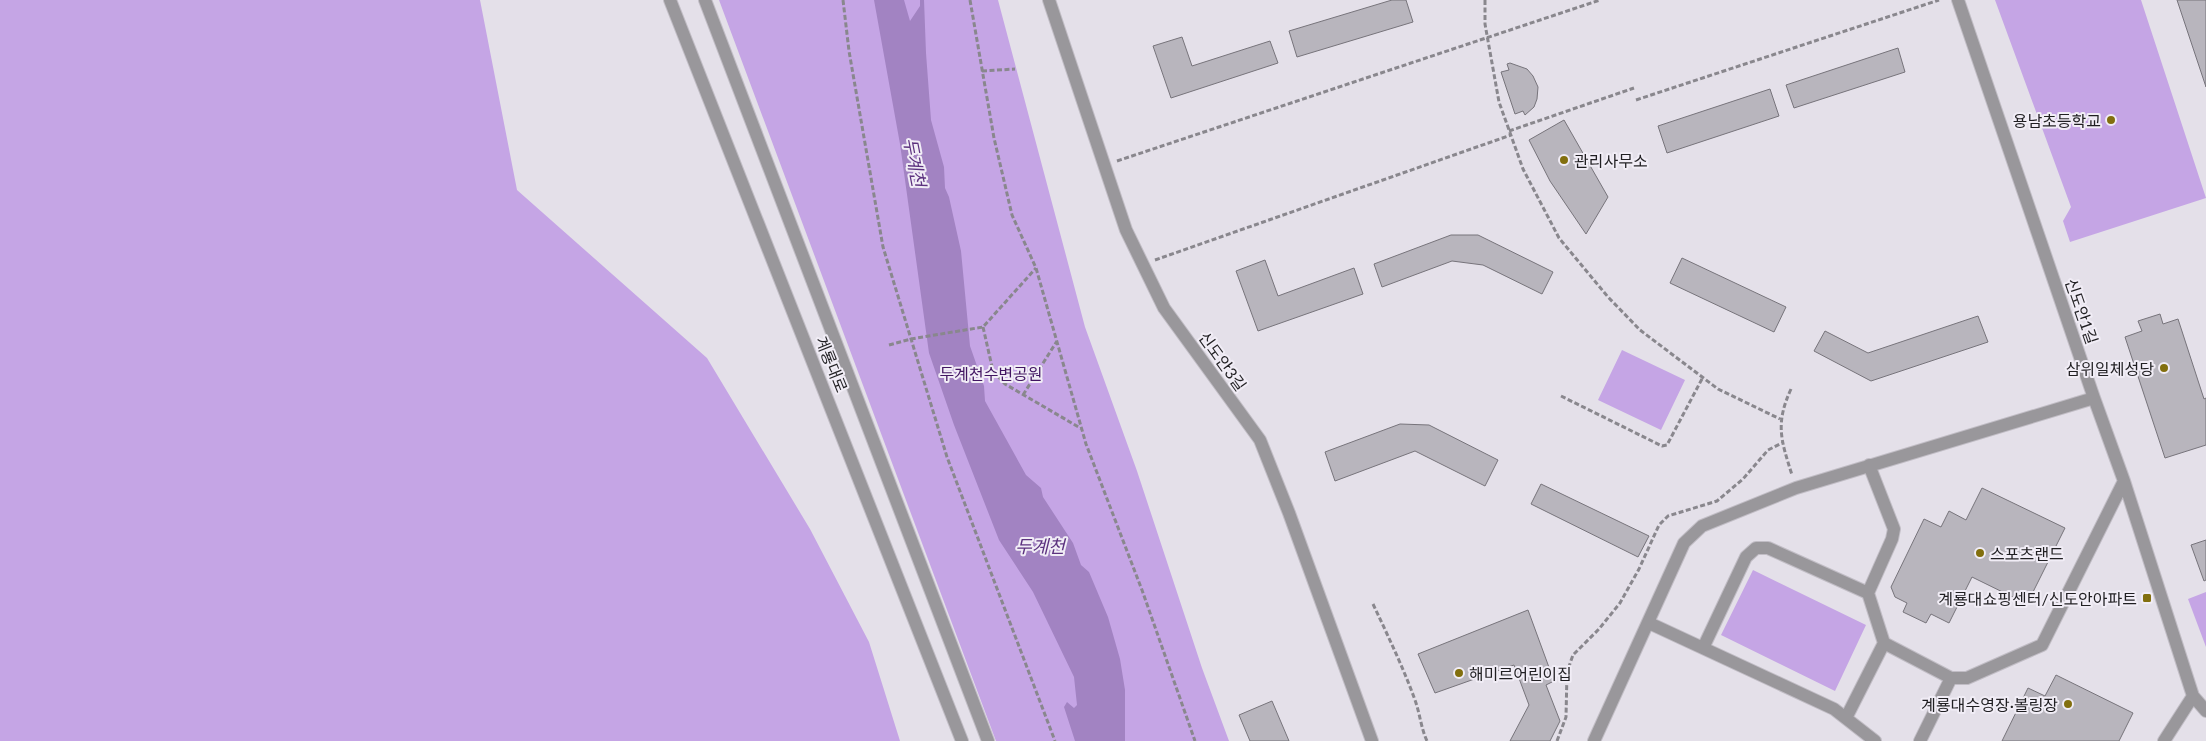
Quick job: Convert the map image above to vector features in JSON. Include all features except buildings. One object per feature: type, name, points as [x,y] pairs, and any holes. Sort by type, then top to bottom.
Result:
[{"type":"street","name":"계룡대로","points":[[670,0],[962,741]]},
{"type":"street","name":"계룡대로","points":[[705,0],[988,741]]},
{"type":"street","name":"신도안3길","points":[[1049,0],[1126,230],[1164,308],[1260,440],[1289,513],[1372,741]]},
{"type":"street","name":"신도안1길","points":[[1958,0],[2124,481],[2193,696]]},
{"type":"street","points":[[1594,741],[1684,544],[1702,526],[1796,488],[2094,398]]},
{"type":"street","points":[[1846,718],[1884,643],[1868,593],[1892,539],[1894,529],[1869,465]]},
{"type":"street","points":[[1884,643],[1951,678],[1967,678],[2042,645],[2124,481]]},
{"type":"street","points":[[1703,648],[1746,557],[1756,548],[1768,548],[1868,593]]},
{"type":"street","points":[[1649,623],[1834,709],[1875,741]]},
{"type":"street","points":[[1920,741],[1951,678]]},
{"type":"street","points":[[2164,741],[2193,696],[2206,711]]},
{"type":"path","points":[[843,0],[883,247],[947,457],[1055,741]]},
{"type":"path","points":[[970,0],[994,138],[1012,215],[1036,268],[1082,430],[1195,741]]},
{"type":"path","points":[[1485,0],[1488,38],[1499,102],[1523,169],[1559,238],[1608,297],[1640,330],[1718,389],[1780,419]]},
{"type":"path","points":[[1104,165],[1600,0]]},
{"type":"path","points":[[1636,100],[1939,0]]},
{"type":"path","points":[[982,71],[1015,69]]},
{"type":"path","points":[[1509,131],[1634,88]]},
{"type":"path","points":[[1143,264],[1200,246],[1511,135]]},
{"type":"path","points":[[889,345],[911,339],[983,328],[1036,268]]},
{"type":"path","points":[[983,328],[993,371],[1004,384],[1082,430]]},
{"type":"path","points":[[1023,395],[1057,341]]},
{"type":"path","points":[[1561,396],[1662,446],[1667,445],[1703,377]]},
{"type":"path","points":[[1791,389],[1780,419],[1782,443],[1796,488]]},
{"type":"path","points":[[1557,741],[1566,717],[1567,672],[1574,655],[1620,603],[1639,569],[1659,525],[1668,516],[1717,501],[1743,479],[1768,450],[1782,443]]},
{"type":"path","points":[[1373,604],[1406,675],[1416,703],[1422,731],[1427,741]]},
{"type":"green space","points":[[0,0],[480,0],[517,190],[707,358],[810,529],[869,642],[900,741],[0,741]]},
{"type":"green space","name":"두계천수변공원","points":[[719,0],[998,0],[1085,327],[1137,471],[1202,668],[1229,741],[996,741]]},
{"type":"green space","name":"용남초등학교","points":[[1995,0],[2141,0],[2206,198],[2070,242],[2063,221],[2071,207]]},
{"type":"green space","points":[[1622,350],[1685,380],[1661,430],[1598,400]]},
{"type":"green space","points":[[1753,570],[1866,625],[1835,691],[1721,635]]},
{"type":"green space","points":[[2206,592],[2206,647],[2188,599]]},
{"type":"water","name":"두계천","points":[[874,0],[904,0],[910,21],[920,6],[920,0],[924,0],[931,120],[944,167],[945,188],[949,197],[961,251],[970,346],[984,386],[985,401],[1026,475],[1041,488],[1043,497],[1073,543],[1081,565],[1089,572],[1108,617],[1120,659],[1125,690],[1125,741],[1075,741],[1064,707],[1067,702],[1074,708],[1077,705],[1074,677],[1033,592],[999,540],[954,425],[929,353],[900,144]]},
{"type":"place","name":"용남초등학교","points":[[2111,120]]},
{"type":"place","name":"관리사무소","points":[[1564,160]]},
{"type":"place","name":"삼위일체성당","points":[[2164,368]]},
{"type":"place","name":"스포츠랜드","points":[[1980,553]]},
{"type":"place","name":"계룡대쇼핑센터/신도안아파트","points":[[2147,598]]},
{"type":"place","name":"해미르어린이집","points":[[1459,673]]},
{"type":"place","name":"계룡대수영장·볼링장","points":[[2068,704]]}]
